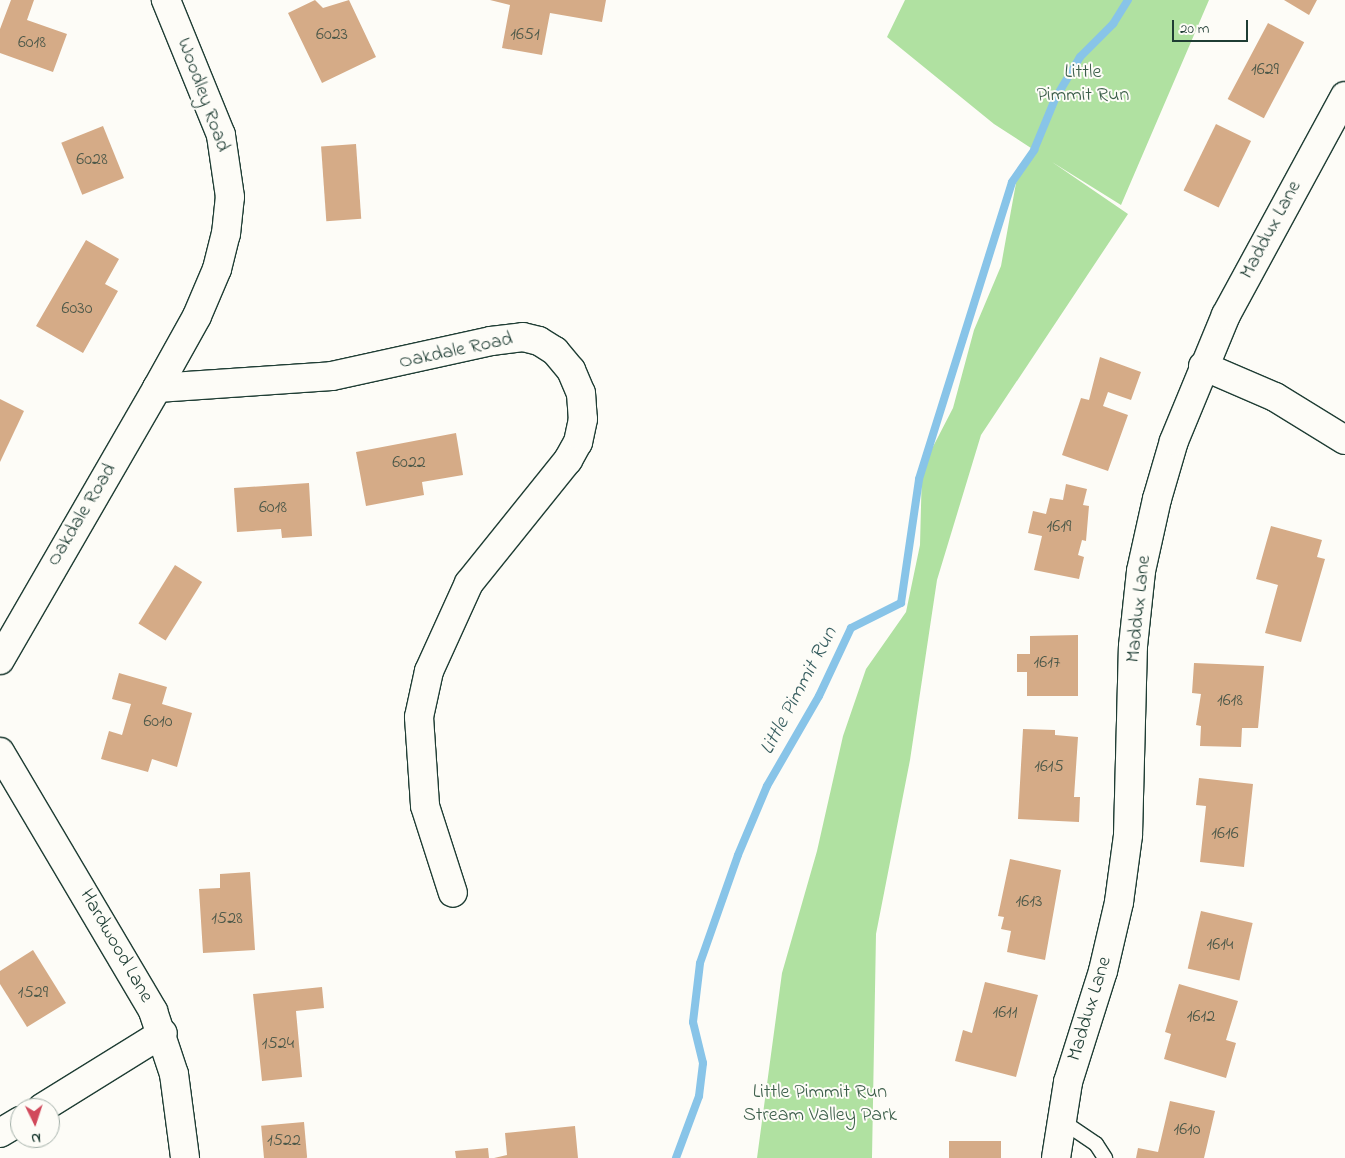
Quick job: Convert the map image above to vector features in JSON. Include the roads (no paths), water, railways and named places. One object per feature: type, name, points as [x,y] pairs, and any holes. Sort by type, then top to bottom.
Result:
[{"type":"street","name":"Woodley Road","points":[[157,388],[197,316],[216,269],[226,234],[230,197],[221,135],[166,0]]},
{"type":"street","name":"Maddux Lane","points":[[1056,1158],[1068,1082],[1103,971],[1119,902],[1128,835],[1133,646],[1141,571],[1162,482],[1204,366],[1230,308],[1345,96]]},
{"type":"street","name":"Oakdale Road","points":[[0,660],[157,388],[332,376],[523,337],[539,341],[555,351],[571,370],[581,392],[583,419],[578,442],[568,460],[469,583],[429,671],[419,717],[419,761],[425,806],[454,893]]},
{"type":"street","points":[[1204,366],[1275,397],[1345,440]]},
{"type":"street","name":"Hardwood Lane","points":[[0,752],[143,990],[163,1033],[178,1098],[184,1158]]},
{"type":"street","points":[[58,1098],[163,1033]]},
{"type":"lane","points":[[1062,1121],[1096,1144],[1105,1158]]},
{"type":"waterway","name":"Little Pimmit Run","points":[[676,1158],[699,1096],[703,1063],[693,1022],[700,963],[738,855],[767,786],[819,696],[851,628],[901,603],[919,479],[1012,182],[1034,150],[1055,99],[1080,57],[1113,24],[1128,0]]},
{"type":"park label","name":"Little Pimmit Run Stream Valley Park","points":[[820,1104]]}]
